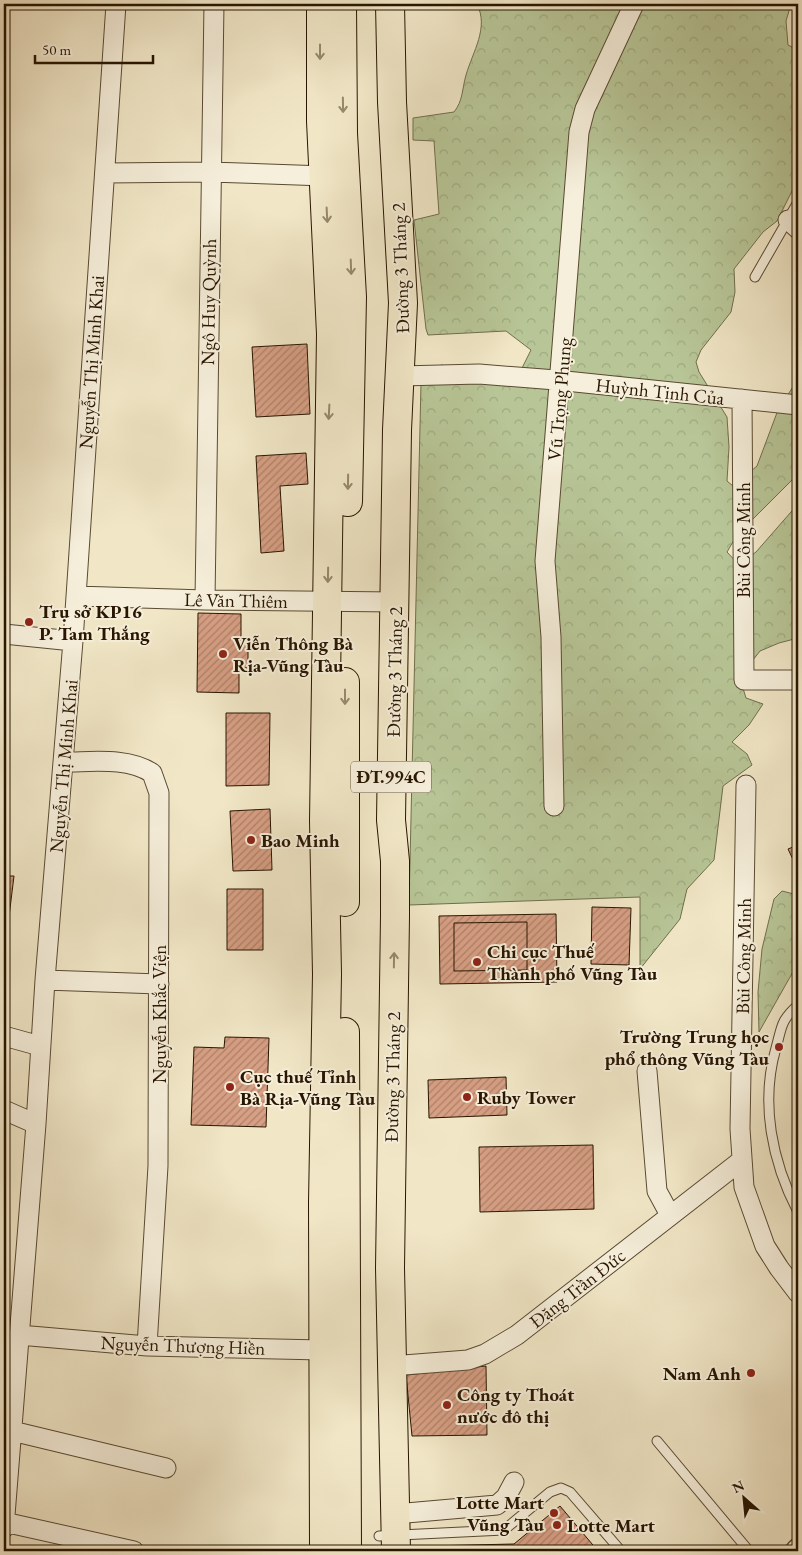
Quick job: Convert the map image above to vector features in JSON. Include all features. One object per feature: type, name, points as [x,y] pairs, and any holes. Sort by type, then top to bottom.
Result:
[{"type":"main road","name":"ĐT.994C","points":[[320,4],[320,88],[331,302],[341,376]]},
{"type":"main road","name":"ĐT.994C","points":[[342,4],[343,133],[352,297],[341,376],[336,602],[324,821],[334,1346],[347,1551]]},
{"type":"main road","name":"Đường 3 Tháng 2","points":[[374,4],[376,94],[396,382]]},
{"type":"main road","name":"Đường 3 Tháng 2","points":[[389,1538],[376,786],[389,602],[396,382],[403,303],[392,102],[390,4]]},
{"type":"main road","name":"ĐT.994C","points":[[324,1551],[334,1346]]},
{"type":"street","name":"Nguyễn Thị Minh Khai","points":[[4,1524],[12,1431],[10,1367],[19,1335],[36,1124],[45,980],[73,641],[116,4]]},
{"type":"street","name":"Ngô Huy Quỳnh","points":[[205,600],[214,4]]},
{"type":"street","name":"Vũ Trọng Phụng","points":[[554,806],[551,638],[546,561],[579,132],[585,109],[634,4]]},
{"type":"street","points":[[106,172],[210,172],[325,176]]},
{"type":"street","name":"Huỳnh Tịnh Của","points":[[396,382],[478,374],[560,380],[798,405]]},
{"type":"street","name":"Bùi Công Minh","points":[[742,399],[744,680],[798,680]]},
{"type":"street","name":"Lê Văn Thiêm","points":[[76,596],[205,600],[389,602]]},
{"type":"street","points":[[4,634],[73,641]]},
{"type":"street","name":"Nguyễn Khắc Viện","points":[[64,762],[114,762],[142,766],[152,773],[158,793],[158,1166],[148,1346]]},
{"type":"street","name":"Bùi Công Minh","points":[[746,785],[740,1129],[744,1187],[765,1246],[798,1293]]},
{"type":"street","points":[[45,980],[159,984]]},
{"type":"street","points":[[4,1036],[40,1046]]},
{"type":"street","points":[[647,1071],[657,1191],[670,1216]]},
{"type":"street","points":[[4,1110],[36,1124]]},
{"type":"street","name":"Đặng Trần Đức","points":[[387,1349],[468,1360],[499,1347],[517,1336],[742,1160]]},
{"type":"street","name":"Nguyễn Thượng Hiền","points":[[19,1335],[148,1346],[334,1346]]},
{"type":"street","points":[[12,1431],[166,1468]]},
{"type":"street","points":[[389,1538],[497,1505],[506,1497],[514,1482]]},
{"type":"street","points":[[4,1524],[134,1551]]},
{"type":"lane","points":[[755,277],[793,225],[798,202]]},
{"type":"lane","points":[[798,1005],[786,1016],[780,1025],[772,1057],[768,1101],[773,1144],[789,1194],[798,1212]]},
{"type":"lane","points":[[657,1441],[749,1551]]},
{"type":"lane","points":[[389,1538],[504,1530],[550,1492],[561,1488],[570,1492],[621,1551]]},
{"type":"green space","points":[[477,4],[791,4],[786,21],[788,45],[798,50],[798,179],[777,221],[763,232],[734,269],[735,292],[731,312],[701,350],[696,362],[699,372],[727,417],[729,447],[727,481],[733,486],[757,466],[778,410],[798,379],[798,474],[737,535],[727,552],[739,565],[756,552],[798,504],[798,638],[760,651],[749,665],[742,685],[746,698],[763,704],[749,725],[732,742],[747,754],[752,765],[723,786],[714,860],[687,889],[680,919],[640,969],[640,897],[409,905],[421,383],[441,365],[505,378],[522,368],[531,350],[506,331],[428,335],[426,329],[414,220],[439,214],[434,141],[413,140],[413,118],[454,112],[457,108],[481,31],[480,13]]},
{"type":"green space","points":[[782,891],[798,895],[798,963],[759,1032],[758,992],[762,949],[774,899]]},
{"type":"building","points":[[307,344],[310,414],[256,417],[252,347]]},
{"type":"building","points":[[306,453],[308,484],[280,486],[284,551],[261,553],[256,456]]},
{"type":"building","name":"Viễn Thông Bà Rịa-Vũng Tàu","points":[[198,613],[241,614],[241,641],[248,641],[248,668],[239,667],[239,693],[197,692]]},
{"type":"building","points":[[226,713],[270,713],[269,785],[226,786]]},
{"type":"building","name":"Bao Minh","points":[[270,809],[272,870],[233,871],[230,811]]},
{"type":"building","points":[[798,845],[798,870],[788,849]]},
{"type":"building","points":[[4,876],[14,876],[6,941],[4,941]]},
{"type":"building","points":[[227,889],[263,889],[263,950],[227,950]]},
{"type":"building","points":[[592,907],[631,908],[629,965],[591,964]]},
{"type":"building","points":[[556,914],[557,982],[440,984],[439,916]]},
{"type":"building","points":[[527,922],[527,970],[454,971],[454,923]]},
{"type":"building","name":"Cục thuế Tỉnh Bà Rịa-Vũng Tàu","points":[[225,1037],[269,1038],[266,1127],[191,1125],[194,1047],[224,1048]]},
{"type":"building","name":"Ruby Tower","points":[[506,1077],[507,1115],[429,1118],[428,1080]]},
{"type":"building","points":[[593,1145],[594,1209],[480,1212],[479,1147]]},
{"type":"building","name":"Công ty Thoát nước đô thị","points":[[486,1366],[487,1435],[412,1436],[406,1375]]},
{"type":"building","name":"Lotte Mart","points":[[560,1506],[598,1551],[428,1551],[428,1546],[514,1544]]},
{"type":"place","name":"Trụ sở KP16 P. Tam Thắng","points":[[29,622]]},
{"type":"place","name":"Viễn Thông Bà Rịa-Vũng Tàu","points":[[223,654]]},
{"type":"place","name":"Bao Minh","points":[[251,840]]},
{"type":"place","name":"Chi cục Thuế Thành phố Vũng Tàu","points":[[477,962]]},
{"type":"place","name":"Trường Trung học phổ thông Vũng Tàu","points":[[779,1047]]},
{"type":"place","name":"Cục thuế Tỉnh Bà Rịa-Vũng Tàu","points":[[230,1087]]},
{"type":"place","name":"Ruby Tower","points":[[467,1097]]},
{"type":"place","name":"Nam Anh","points":[[751,1373]]},
{"type":"place","name":"Công ty Thoát nước đô thị","points":[[447,1405]]},
{"type":"place","name":"Lotte Mart Vũng Tàu","points":[[554,1513]]},
{"type":"place","name":"Lotte Mart","points":[[557,1525]]}]
